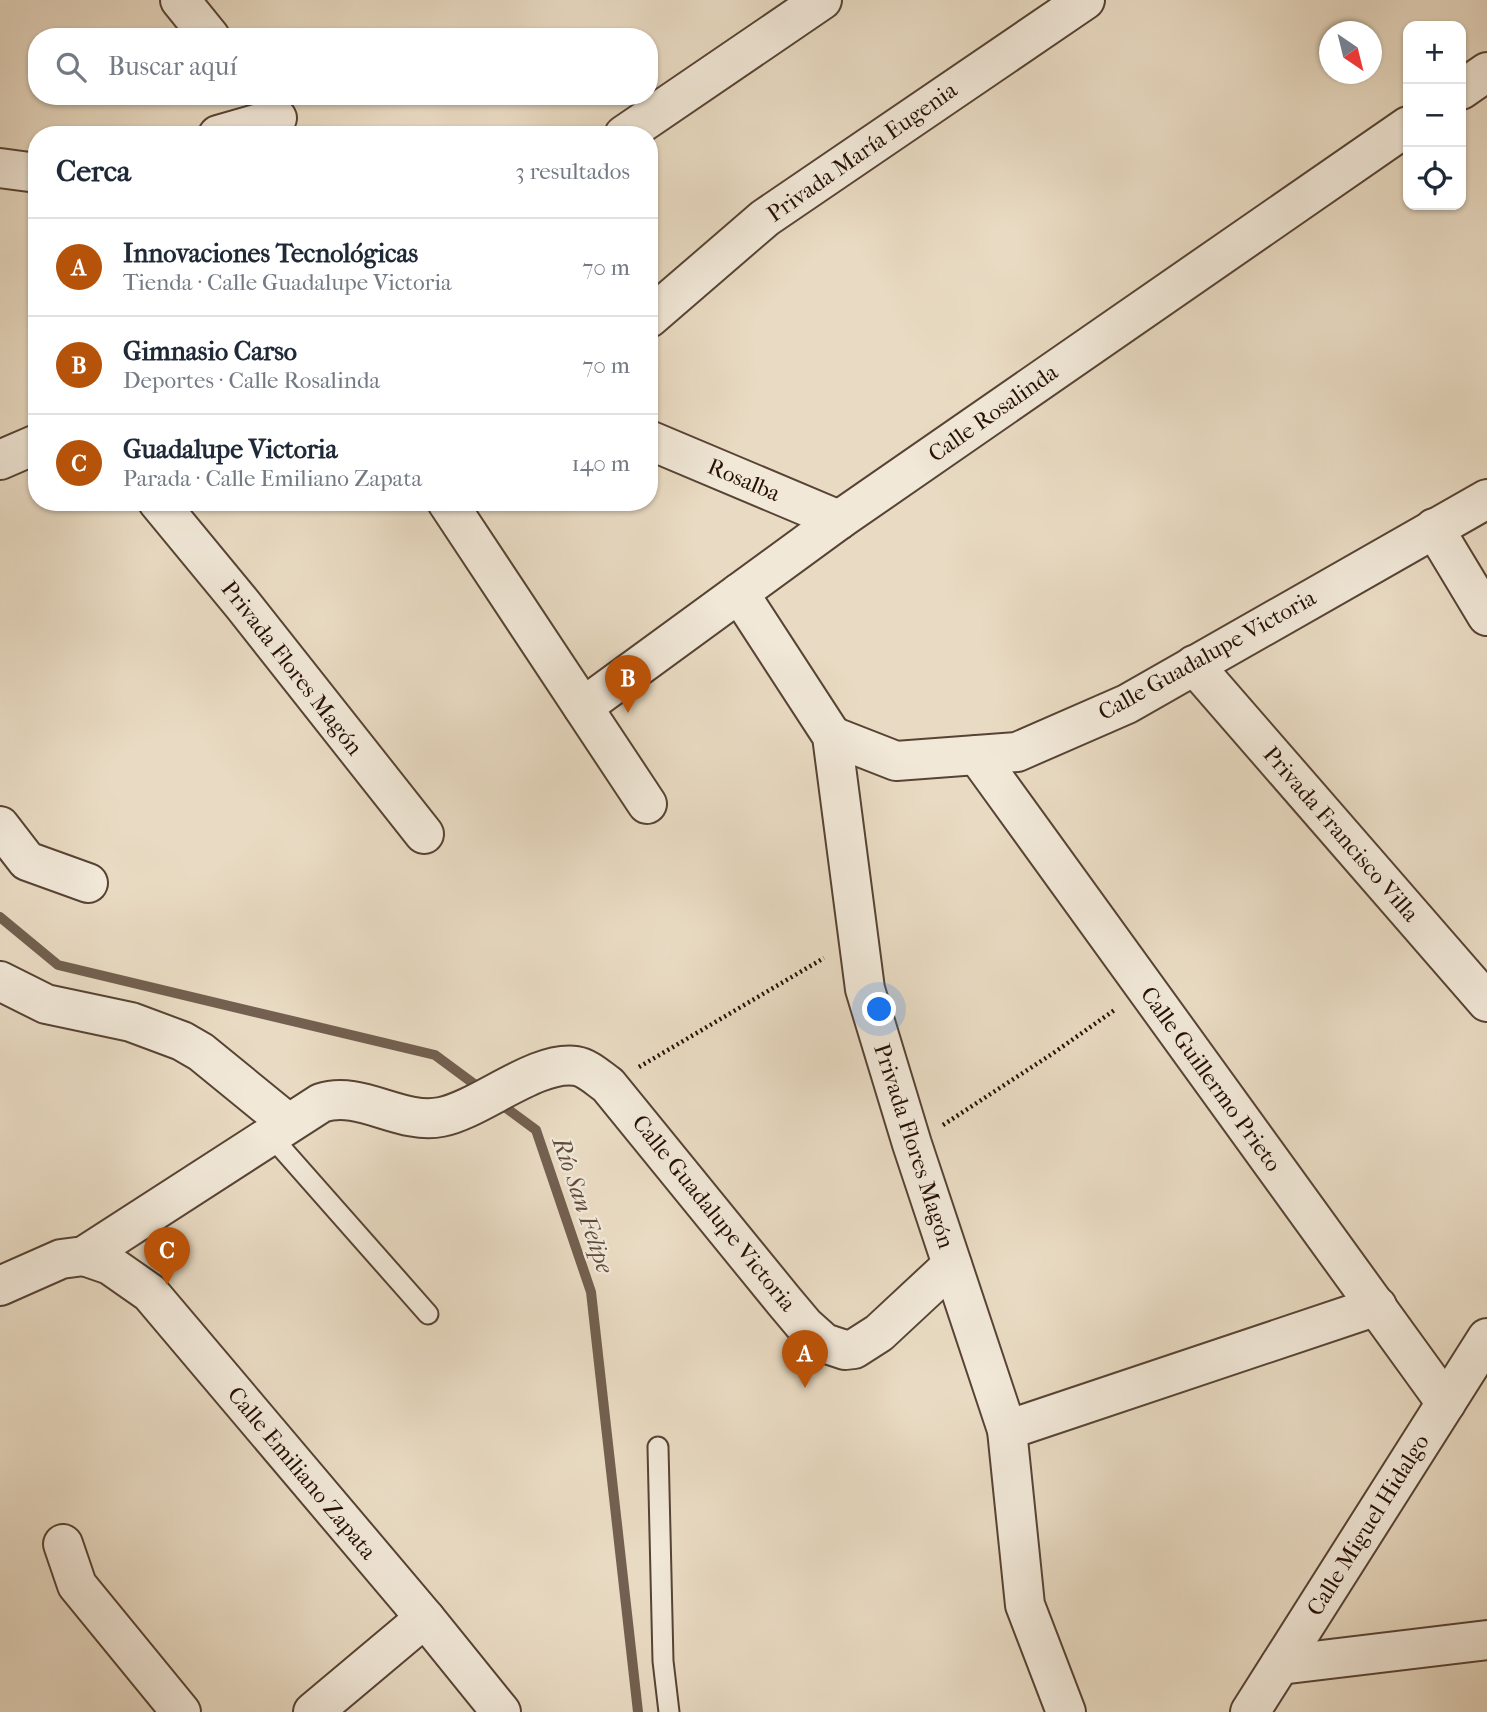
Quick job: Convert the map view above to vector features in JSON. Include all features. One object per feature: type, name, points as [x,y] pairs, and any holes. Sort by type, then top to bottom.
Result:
[{"type":"street","points":[[180,0],[203,28]]},
{"type":"street","points":[[637,126],[822,0]]},
{"type":"street","name":"Privada María Eugenia","points":[[658,310],[765,218],[1085,0]]},
{"type":"street","points":[[1466,87],[1487,72]]},
{"type":"street","points":[[244,126],[273,116]]},
{"type":"street","name":"Calle Rosalinda","points":[[583,707],[839,520],[1403,129]]},
{"type":"street","points":[[0,168],[28,172]]},
{"type":"street","name":"Rosalba","points":[[658,444],[839,520]]},
{"type":"street","points":[[0,460],[28,448]]},
{"type":"street","name":"Calle Guadalupe Victoria","points":[[832,736],[896,761],[1017,752],[1127,704],[1487,499]]},
{"type":"street","name":"Privada Flores Magón","points":[[165,511],[424,834]]},
{"type":"street","points":[[453,511],[647,804]]},
{"type":"street","points":[[1434,528],[1487,616]]},
{"type":"street","name":"Privada Flores Magón","points":[[740,593],[832,736],[865,989],[912,1144],[1007,1430],[1024,1605],[1066,1712]]},
{"type":"street","name":"Privada Francisco Villa","points":[[1194,665],[1487,1002]]},
{"type":"street","name":"Calle Guillermo Prieto","points":[[977,755],[1446,1403]]},
{"type":"street","points":[[0,826],[27,861],[88,883]]},
{"type":"street","points":[[0,981],[46,1004],[131,1022],[182,1041],[201,1052],[279,1129],[85,1256],[61,1259],[0,1286]]},
{"type":"street","name":"Calle Guadalupe Victoria","points":[[279,1129],[308,1109],[332,1099],[433,1118],[455,1112],[559,1067],[578,1066],[608,1085],[805,1326],[824,1343],[845,1350],[867,1342],[952,1265]]},
{"type":"street","name":"Calle Emiliano Zapata","points":[[85,1256],[110,1265],[150,1293],[425,1618],[501,1712]]},
{"type":"street","points":[[1007,1430],[1377,1306]]},
{"type":"street","name":"Calle Miguel Hidalgo","points":[[1250,1712],[1487,1338]]},
{"type":"street","points":[[63,1544],[77,1586],[181,1712]]},
{"type":"street","points":[[313,1712],[425,1618]]},
{"type":"street","points":[[1280,1665],[1487,1640]]},
{"type":"lane","points":[[279,1129],[428,1314]]},
{"type":"lane","points":[[658,1447],[663,1661],[669,1712]]},
{"type":"path","points":[[608,1085],[859,938]]},
{"type":"path","points":[[912,1144],[1052,1054],[1145,988]]},
{"type":"waterway","name":"Río San Felipe","points":[[0,917],[58,965],[435,1055],[485,1092]]},
{"type":"waterway","name":"Río San Felipe","points":[[498,1102],[536,1130],[591,1292],[638,1712]]},
{"type":"place","name":"Gimnasio Carso","points":[[628,713]]},
{"type":"place","name":"Guadalupe Victoria","points":[[167,1285]]},
{"type":"place","name":"Innovaciones Tecnológicas","points":[[805,1388]]}]
